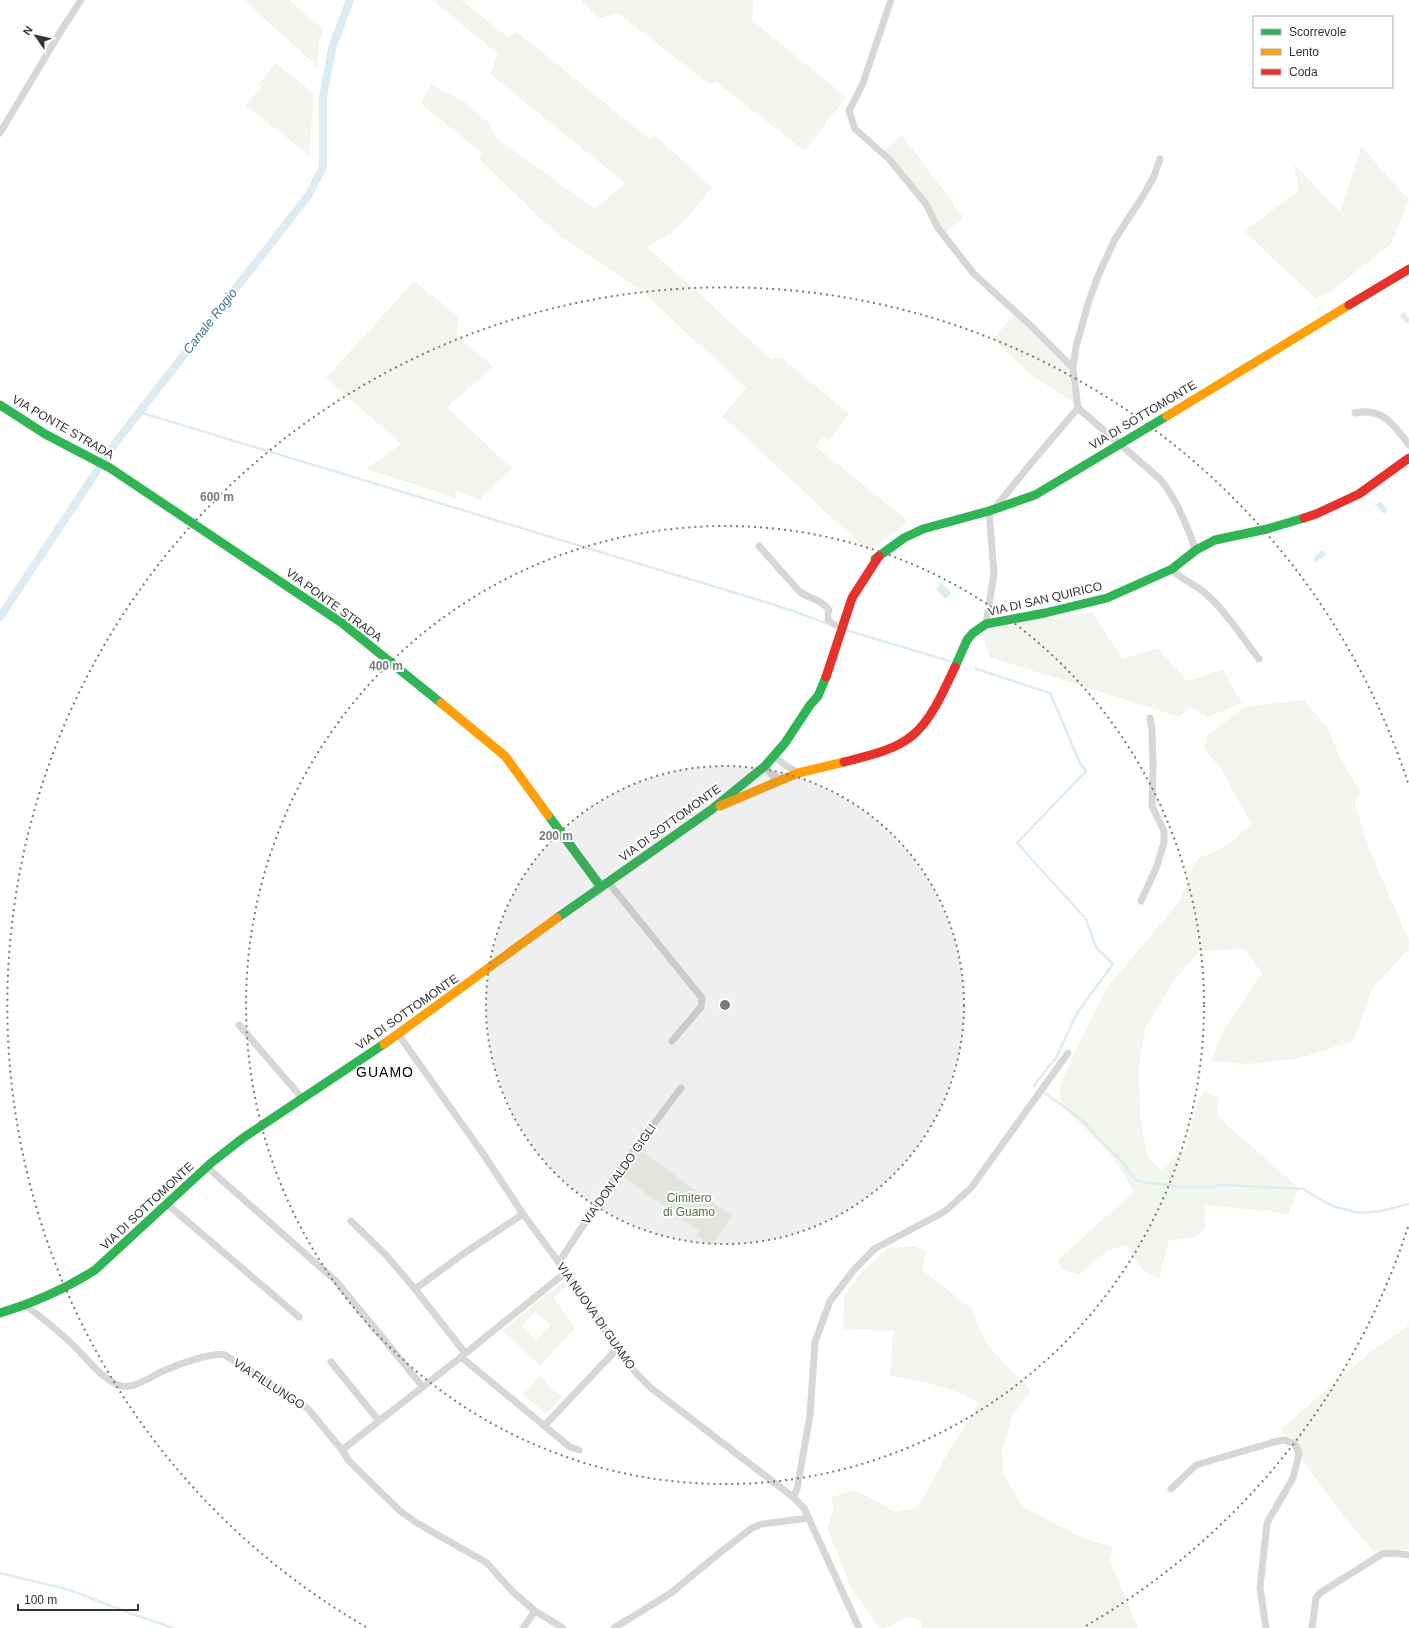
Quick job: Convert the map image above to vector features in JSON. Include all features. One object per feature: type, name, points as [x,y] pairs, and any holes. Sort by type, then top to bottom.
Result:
[{"type":"main road","name":"VIA DI SOTTOMONTE","points":[[810,705],[843,603],[851,586],[866,566],[879,556],[904,538],[923,529],[992,510],[1035,495],[1409,269]]},
{"type":"main road","name":"VIA PONTE STRADA","points":[[0,405],[45,434],[110,468],[342,623],[505,756],[604,885]]},
{"type":"main road","name":"VIA DI SAN QUIRICO","points":[[712,809],[730,803],[798,773],[890,749],[912,736],[921,727],[941,694],[967,640],[973,632],[986,624],[1045,613],[1107,598],[1172,569],[1196,550],[1215,540],[1267,529],[1316,514],[1359,494],[1409,458]]},
{"type":"main road","name":"VIA DI SOTTOMONTE","points":[[0,1313],[25,1305],[76,1283],[95,1270],[207,1167],[243,1138],[398,1034],[712,809],[765,766],[793,732],[810,705],[818,696],[827,675],[852,598],[879,556]]},
{"type":"street","points":[[0,133],[58,34],[81,0]]},
{"type":"street","points":[[891,0],[863,83],[849,111],[855,129],[889,159],[926,204],[938,228],[974,274],[1030,325],[1073,368]]},
{"type":"street","points":[[1160,159],[1154,176],[1115,240],[1098,276],[1088,304],[1076,347],[1073,368],[1078,408],[1121,443],[1160,479],[1170,491],[1178,506],[1196,550]]},
{"type":"street","points":[[986,624],[994,573],[992,510],[1078,408]]},
{"type":"street","points":[[1355,413],[1364,411],[1378,413],[1393,424],[1409,445]]},
{"type":"street","points":[[759,546],[799,591],[805,596],[824,605],[829,610],[828,620],[835,625]]},
{"type":"street","points":[[1172,569],[1203,592],[1221,609],[1259,659]]},
{"type":"street","points":[[1141,901],[1157,866],[1164,842],[1164,831],[1152,806],[1153,767],[1152,729],[1150,718]]},
{"type":"street","points":[[774,756],[784,765],[798,773]]},
{"type":"street","points":[[765,766],[772,775],[782,780]]},
{"type":"street","points":[[604,885],[702,998],[701,1007],[672,1042]]},
{"type":"street","points":[[239,1025],[302,1098]]},
{"type":"street","name":"VIA NUOVA DI GUAMO","points":[[398,1034],[484,1155],[523,1214],[566,1272],[617,1349],[637,1374],[651,1388],[793,1497],[804,1508],[859,1628]]},
{"type":"street","points":[[793,1497],[797,1489],[810,1415],[815,1342],[830,1302],[853,1271],[874,1249],[944,1212],[971,1188],[1068,1053]]},
{"type":"street","name":"VIA DON ALDO GIGLI","points":[[559,1262],[625,1162],[681,1088]]},
{"type":"street","points":[[207,1167],[336,1281],[423,1387]]},
{"type":"street","points":[[167,1204],[299,1317]]},
{"type":"street","points":[[415,1289],[463,1254],[523,1214]]},
{"type":"street","points":[[351,1221],[386,1255],[415,1289],[463,1355],[544,1426],[570,1447],[579,1450]]},
{"type":"street","points":[[342,1450],[566,1272]]},
{"type":"street","name":"VIA FILLUNGO","points":[[25,1305],[116,1385],[124,1387],[130,1386],[165,1370],[213,1355],[225,1355],[300,1402],[309,1410],[342,1450],[349,1461],[394,1506],[416,1522],[487,1563],[512,1592],[535,1610],[563,1628]]},
{"type":"street","points":[[544,1426],[617,1349]]},
{"type":"street","points":[[332,1362],[379,1421]]},
{"type":"street","points":[[1172,1489],[1196,1465],[1274,1442],[1284,1440],[1295,1444],[1299,1454],[1293,1478],[1267,1523],[1260,1588],[1266,1628]]},
{"type":"street","points":[[614,1628],[671,1593],[752,1528],[762,1524],[809,1518]]},
{"type":"street","points":[[1312,1628],[1316,1598],[1320,1593],[1382,1554],[1396,1553],[1409,1555]]},
{"type":"street","points":[[524,1628],[535,1610]]},
{"type":"green space","points":[[243,0],[289,0],[323,29],[319,43],[317,68],[315,64]]},
{"type":"green space","points":[[432,0],[461,0],[508,37],[516,31],[650,139],[656,136],[712,187],[689,216],[671,233],[647,247],[771,359],[781,357],[849,414],[829,440],[824,437],[815,446],[907,520],[903,526],[868,551],[722,416],[746,388],[639,289],[557,234],[479,159],[482,153],[420,103],[431,85],[465,102],[490,124],[496,138],[595,209],[625,183],[490,74],[498,54]]},
{"type":"green space","points":[[580,0],[751,0],[753,1],[752,20],[846,97],[805,151],[716,82],[709,84],[618,13],[599,19]]},
{"type":"green space","points":[[276,63],[314,94],[309,155],[245,105],[261,88],[259,84]]},
{"type":"green space","points":[[902,135],[964,218],[944,232],[884,150]]},
{"type":"green space","points":[[1361,146],[1409,200],[1391,244],[1330,292],[1315,298],[1244,231],[1299,191],[1294,164],[1340,212]]},
{"type":"green space","points":[[414,281],[459,317],[456,334],[494,367],[447,407],[512,469],[480,500],[455,490],[456,498],[366,469],[401,444],[326,378]]},
{"type":"green space","points":[[1014,315],[1070,365],[1074,403],[1031,375],[993,339]]},
{"type":"green space","points":[[1093,612],[1122,659],[1158,648],[1187,681],[1223,669],[1242,703],[1208,717],[1190,707],[1180,717],[989,657],[983,634],[995,628],[1045,613],[1049,618]]},
{"type":"green space","points":[[1300,700],[1305,701],[1330,731],[1339,756],[1361,792],[1355,804],[1369,849],[1409,940],[1409,949],[1373,988],[1353,1041],[1297,1059],[1246,1064],[1211,1061],[1224,1029],[1262,973],[1244,949],[1199,951],[1174,981],[1146,1027],[1139,1066],[1140,1115],[1147,1155],[1161,1171],[1186,1148],[1198,1100],[1205,1091],[1218,1098],[1218,1117],[1298,1187],[1289,1215],[1267,1211],[1205,1205],[1205,1229],[1195,1238],[1169,1240],[1159,1279],[1142,1269],[1126,1245],[1107,1251],[1079,1275],[1061,1269],[1058,1260],[1133,1192],[1128,1180],[1111,1157],[1060,1103],[1060,1087],[1074,1053],[1106,989],[1178,903],[1185,889],[1193,866],[1199,858],[1216,851],[1231,842],[1251,824],[1223,772],[1204,748],[1207,735],[1245,707]]},
{"type":"green space","name":"Cimitero di Guamo","points":[[637,1148],[732,1216],[711,1246],[696,1235],[699,1231],[619,1174]]},
{"type":"green space","points":[[916,1246],[926,1252],[922,1270],[971,1308],[986,1343],[1031,1390],[1012,1417],[1002,1452],[1004,1476],[1023,1507],[1082,1537],[1113,1547],[1110,1562],[1138,1628],[922,1628],[921,1621],[909,1617],[884,1628],[880,1628],[852,1590],[827,1528],[833,1511],[832,1497],[854,1490],[876,1500],[895,1512],[918,1507],[945,1458],[979,1403],[958,1392],[925,1383],[890,1376],[893,1331],[843,1329],[844,1296],[859,1275],[888,1248]]},
{"type":"green space","points":[[563,1282],[567,1287],[554,1298],[575,1328],[540,1366],[502,1331]],"holes":[[[535,1312],[550,1325],[536,1340],[522,1326]]]},
{"type":"green space","points":[[1409,1325],[1409,1549],[1373,1551],[1340,1512],[1281,1429],[1368,1354]]},
{"type":"green space","points":[[540,1376],[562,1397],[546,1414],[523,1394]]},
{"type":"shaded area","points":[[1404,312],[1409,318],[1409,322],[1407,324],[1399,316]]},
{"type":"shaded area","points":[[1380,501],[1388,510],[1384,514],[1376,505]]},
{"type":"shaded area","points":[[1322,550],[1326,554],[1316,563],[1313,558]]},
{"type":"shaded area","points":[[941,583],[952,593],[946,599],[936,589]]},
{"type":"waterway","name":"Canale Rogio","points":[[0,617],[116,442],[308,196],[323,167],[323,97],[332,48],[350,0]]},
{"type":"waterway","points":[[139,412],[762,601],[828,624]]},
{"type":"waterway","points":[[846,630],[949,661]]},
{"type":"waterway","points":[[976,669],[1050,693],[1080,763],[1086,771],[1017,843],[1086,919],[1096,947],[1113,964],[1077,1013],[1056,1058],[1034,1085],[1035,1086]]},
{"type":"waterway","points":[[1045,1093],[1081,1119],[1118,1157],[1137,1181],[1183,1187],[1208,1187],[1224,1185],[1303,1189],[1332,1206],[1359,1213],[1381,1211],[1409,1204]]},
{"type":"waterway","points":[[0,1573],[70,1590],[173,1628]]},
{"type":"traffic: fast","points":[[0,405],[45,434],[110,468],[342,623],[441,703]]},
{"type":"traffic: fast","points":[[875,559],[904,538],[923,529],[989,511],[1035,495],[1167,416]]},
{"type":"traffic: fast","points":[[955,667],[967,640],[973,633],[986,624],[1045,613],[1107,598],[1172,569],[1196,550],[1215,540],[1267,529],[1304,518]]},
{"type":"traffic: fast","points":[[557,918],[711,810],[765,766],[785,743],[810,705],[818,696],[826,677]]},
{"type":"traffic: fast","points":[[548,815],[601,887]]},
{"type":"traffic: fast","points":[[0,1313],[49,1295],[95,1270],[211,1163],[243,1138],[384,1044]]},
{"type":"traffic: slow","points":[[1167,416],[1349,305]]},
{"type":"traffic: slow","points":[[441,703],[505,756],[548,815]]},
{"type":"traffic: slow","points":[[720,806],[798,773],[844,762]]},
{"type":"traffic: slow","points":[[384,1044],[557,918]]},
{"type":"traffic: jam","points":[[1349,305],[1409,269]]},
{"type":"traffic: jam","points":[[1304,518],[1359,494],[1409,458]]},
{"type":"traffic: jam","points":[[826,677],[852,598],[879,556]]},
{"type":"traffic: jam","points":[[844,762],[889,749],[906,741],[920,728],[932,713],[955,667]]},
{"type":"district","name":"GUAMO","points":[[385,1072]]}]
